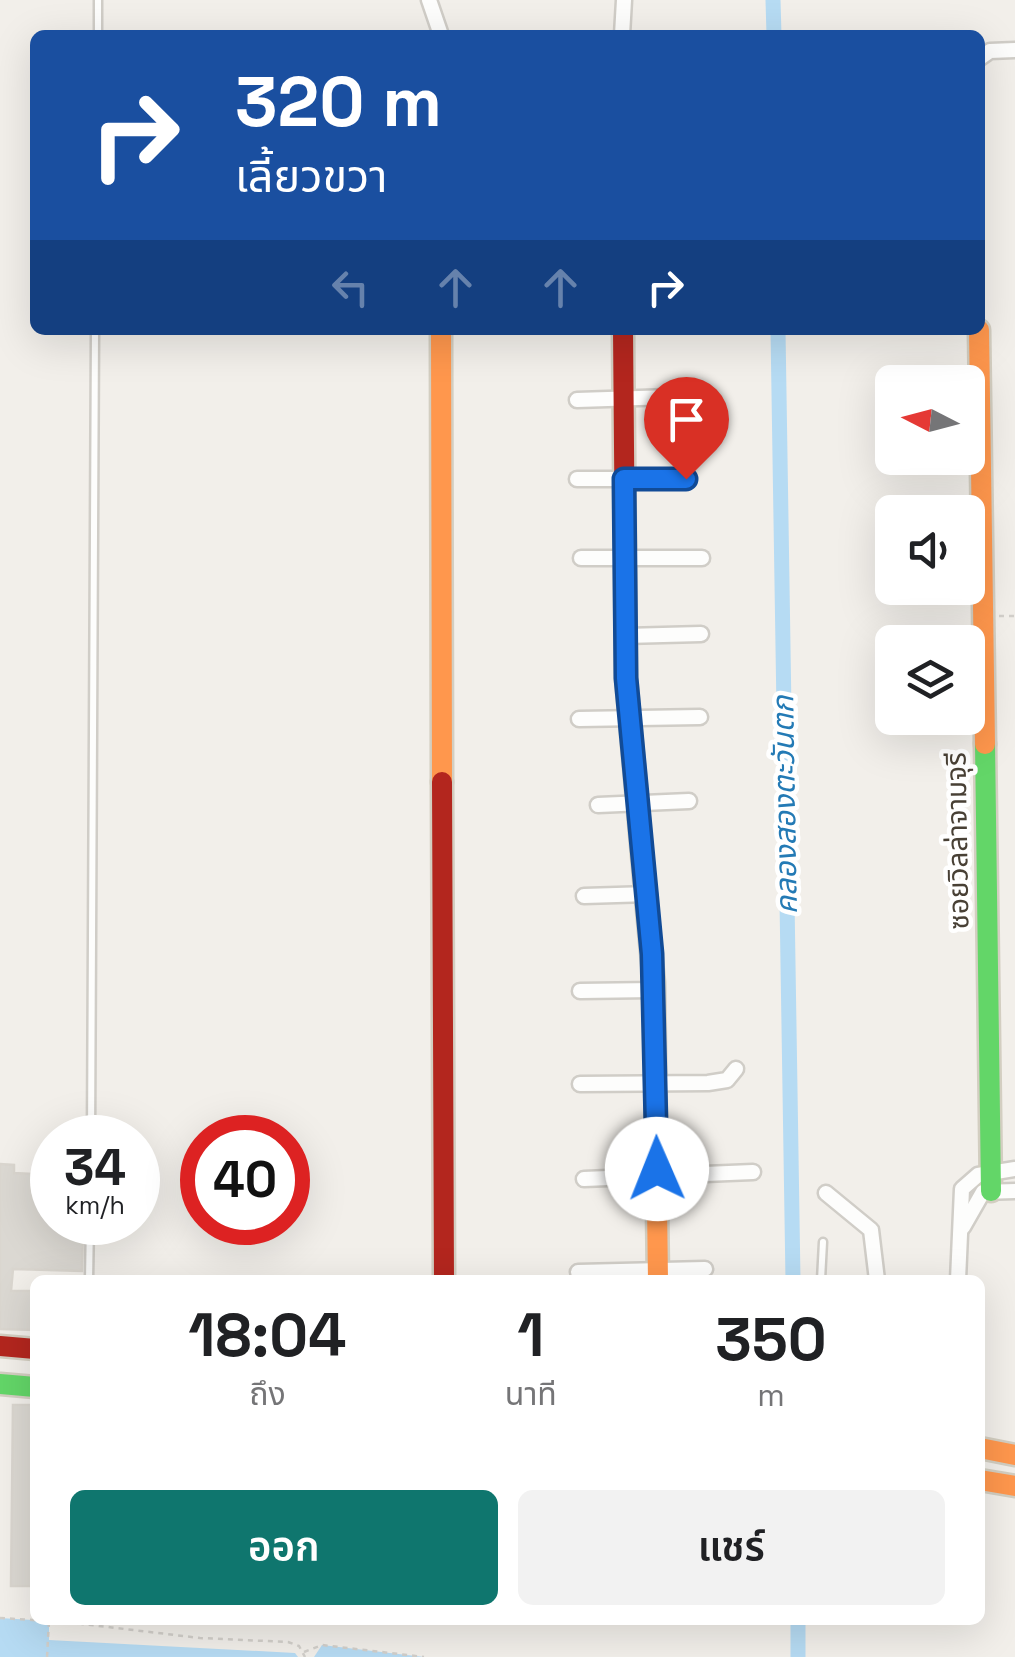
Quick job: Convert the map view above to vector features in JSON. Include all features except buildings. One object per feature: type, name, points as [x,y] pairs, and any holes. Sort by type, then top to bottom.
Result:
[{"type":"street","points":[[429,0],[439,30]]},
{"type":"street","points":[[622,30],[624,0]]},
{"type":"street","points":[[985,54],[1015,50]]},
{"type":"street","points":[[441,335],[444,1275]]},
{"type":"street","points":[[623,335],[624,636],[649,894],[658,1275]]},
{"type":"street","name":"ซอยวิลล่าจามจุรี","points":[[979,335],[990,1182]]},
{"type":"street","points":[[577,400],[701,396]]},
{"type":"street","points":[[577,479],[686,479]]},
{"type":"street","points":[[582,558],[702,558]]},
{"type":"street","points":[[624,636],[701,634]]},
{"type":"street","points":[[580,720],[700,717]]},
{"type":"street","points":[[598,805],[689,802]]},
{"type":"street","points":[[584,896],[649,894]]},
{"type":"street","points":[[580,990],[654,990]]},
{"type":"street","points":[[580,1084],[708,1083],[727,1080],[736,1069]]},
{"type":"street","points":[[958,1275],[958,1236],[978,1196],[990,1182],[1015,1168]]},
{"type":"street","points":[[584,1179],[753,1172]]},
{"type":"street","points":[[990,1182],[1015,1191]]},
{"type":"street","points":[[826,1194],[872,1230],[876,1275]]},
{"type":"street","points":[[578,1272],[658,1275],[706,1268]]},
{"type":"street","points":[[0,1346],[30,1349]]},
{"type":"street","points":[[0,1384],[30,1386]]},
{"type":"street","points":[[985,1449],[1015,1455]]},
{"type":"street","points":[[985,1481],[1015,1486]]},
{"type":"lane","points":[[98,0],[98,30]]},
{"type":"lane","points":[[90,1115],[95,335]]},
{"type":"lane","points":[[821,1275],[823,1242]]},
{"type":"lane","points":[[90,1245],[90,1275]]},
{"type":"path","points":[[0,1618],[30,1620]]},
{"type":"path","points":[[48,1657],[49,1625]]},
{"type":"path","points":[[95,1625],[288,1642],[304,1655],[322,1645],[424,1657]]},
{"type":"water","points":[[0,1618],[49,1625],[49,1640],[295,1653],[298,1657],[0,1657]]},
{"type":"water","points":[[322,1645],[424,1657],[314,1657]]},
{"type":"waterway","name":"คลองสองตะวันตก","points":[[773,0],[774,30]]},
{"type":"waterway","name":"คลองสองตะวันตก","points":[[778,335],[793,1275]]},
{"type":"waterway","name":"คลองสองตะวันตก","points":[[798,1625],[798,1657]]},
{"type":"traffic: fast","points":[[985,744],[991,1191]]},
{"type":"traffic: fast","points":[[0,1384],[30,1387]]},
{"type":"traffic: slow","points":[[441,335],[442,782]]},
{"type":"traffic: slow","points":[[979,335],[985,744]]},
{"type":"traffic: slow","points":[[646,899],[654,983],[658,1275]]},
{"type":"traffic: slow","points":[[985,1449],[1015,1455]]},
{"type":"traffic: slow","points":[[985,1481],[1015,1486]]},
{"type":"traffic: jam","points":[[623,335],[626,678],[646,899]]},
{"type":"traffic: jam","points":[[442,782],[444,1275]]},
{"type":"traffic: jam","points":[[0,1346],[30,1349]]},
{"type":"route","points":[[657,1169],[648,881],[626,678],[624,479],[686,479]]}]
